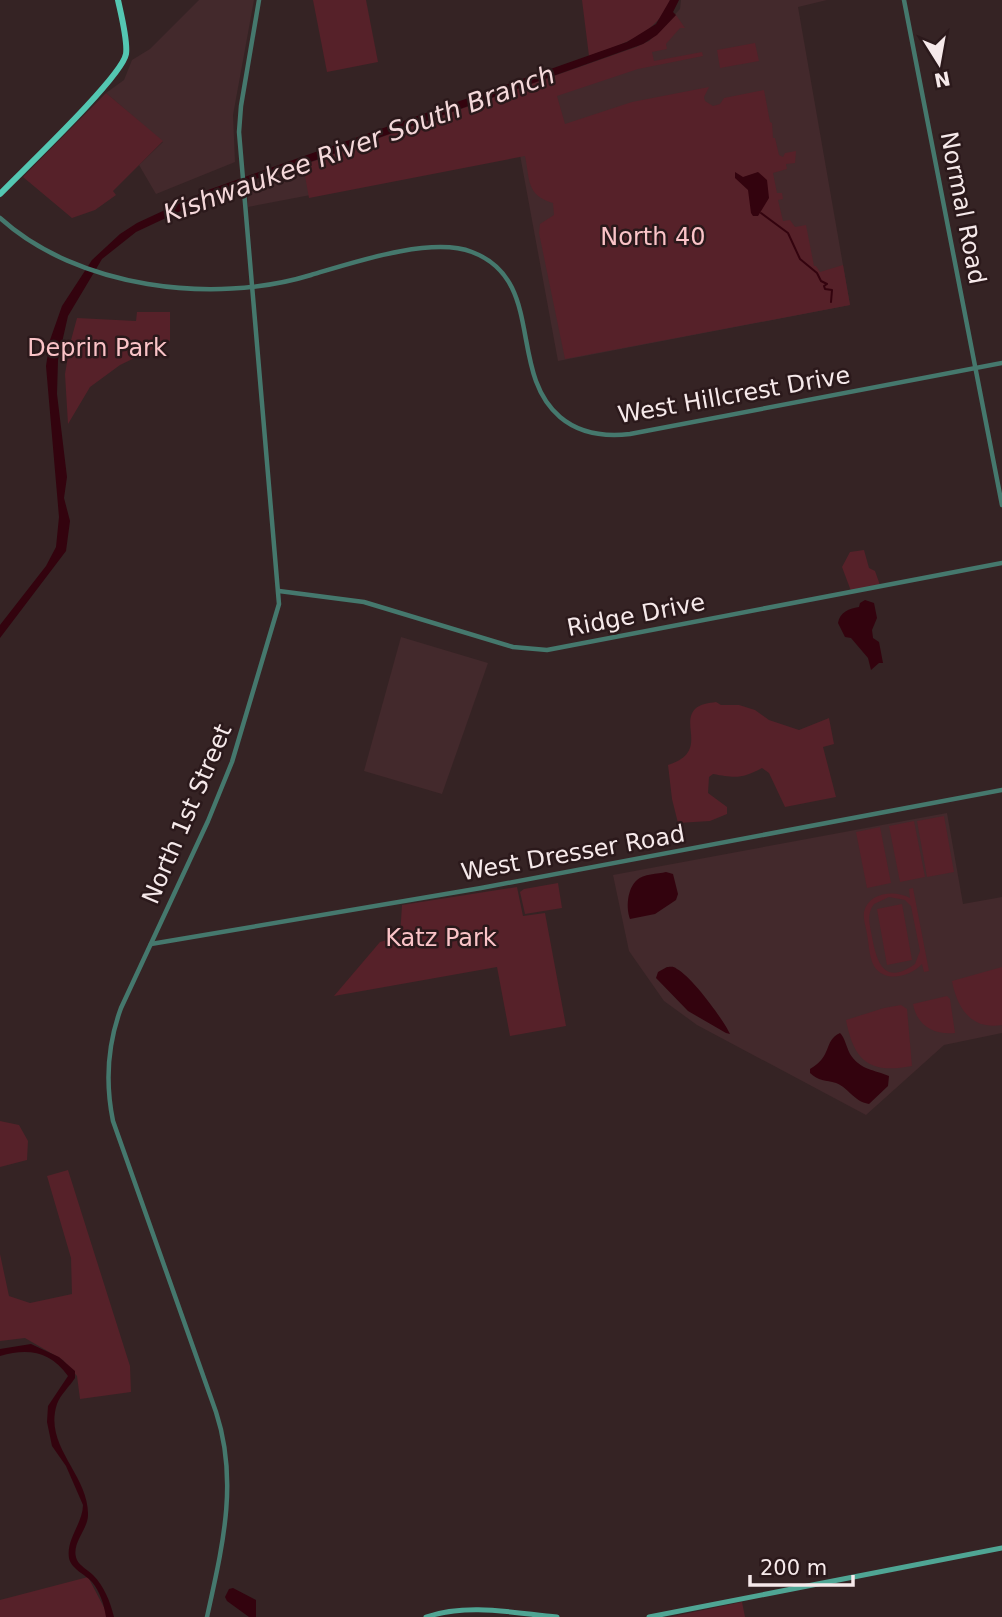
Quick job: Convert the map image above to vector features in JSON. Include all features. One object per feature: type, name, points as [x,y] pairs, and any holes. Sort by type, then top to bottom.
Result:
[{"type":"main road","points":[[0,194],[110,81],[126,53],[118,0]]},
{"type":"main road","points":[[649,1617],[1002,1548]]},
{"type":"main road","points":[[426,1617],[446,1611],[471,1609],[557,1617]]},
{"type":"street","name":"North 1st Street","points":[[207,1617],[228,1513],[226,1449],[216,1412],[117,1132],[108,1088],[109,1058],[116,1023],[232,762],[277,617],[279,591],[239,132],[259,0]]},
{"type":"street","name":"Normal Road","points":[[904,0],[1002,505]]},
{"type":"street","name":"West Hillcrest Drive","points":[[0,218],[41,248],[78,265],[153,286],[252,286],[299,278],[350,263],[427,248],[450,246],[475,253],[500,270],[517,296],[534,377],[544,399],[568,423],[600,435],[630,434],[1002,363]]},
{"type":"street","name":"Ridge Drive","points":[[279,591],[363,602],[513,647],[547,650],[1002,563]]},
{"type":"street","name":"West Dresser Road","points":[[150,945],[478,888],[1002,790]]},
{"type":"shaded area","points":[[199,0],[254,0],[233,115],[235,162],[156,194],[139,165],[163,142],[106,93],[124,80],[132,60],[150,49]]},
{"type":"shaded area","name":"North 40","points":[[681,0],[827,0],[798,7],[850,305],[558,361],[520,155],[248,207],[247,186],[643,49],[680,9]]},
{"type":"shaded area","points":[[401,637],[488,663],[442,794],[364,771]]},
{"type":"shaded area","points":[[947,813],[963,904],[1002,897],[1002,1033],[944,1045],[866,1115],[697,1025],[664,1001],[629,951],[613,875]]},
{"type":"green space","points":[[313,0],[366,0],[378,62],[327,72]]},
{"type":"green space","points":[[582,0],[670,0],[656,22],[637,37],[589,56]]},
{"type":"green space","name":"North 40","points":[[676,15],[685,28],[680,28],[666,44],[667,49],[652,52],[654,61],[702,52],[703,56],[638,69],[557,96],[565,124],[632,102],[709,87],[704,97],[705,101],[713,106],[720,104],[724,98],[764,90],[779,155],[783,157],[785,153],[796,151],[795,163],[786,164],[787,169],[773,173],[777,193],[782,193],[783,199],[778,200],[783,221],[790,220],[795,227],[806,225],[814,266],[820,272],[843,265],[850,305],[565,359],[539,233],[540,224],[554,215],[553,203],[538,196],[531,186],[525,156],[309,198],[303,165],[636,47],[649,41]]},
{"type":"green space","points":[[755,43],[759,61],[720,68],[717,50]]},
{"type":"green space","points":[[106,93],[163,141],[113,191],[116,195],[95,210],[72,218],[23,177]]},
{"type":"green space","name":"Deprin Park","points":[[137,312],[170,312],[170,341],[120,365],[90,387],[68,424],[65,374],[77,318],[136,321]]},
{"type":"green space","points":[[864,550],[869,568],[875,571],[880,585],[851,591],[842,567],[850,552]]},
{"type":"green space","points":[[716,702],[755,710],[769,720],[799,730],[829,718],[834,744],[823,747],[836,797],[785,807],[769,773],[762,768],[738,777],[713,774],[709,777],[708,793],[727,807],[727,814],[710,821],[678,823],[668,765],[680,760],[691,746],[690,723],[695,709]]},
{"type":"green space","points":[[944,816],[954,872],[927,877],[917,821]]},
{"type":"green space","points":[[914,821],[925,877],[900,882],[889,826]]},
{"type":"green space","points":[[880,827],[891,883],[867,888],[856,832]]},
{"type":"green space","points":[[558,883],[562,908],[525,914],[520,892]]},
{"type":"green space","name":"Katz Park","points":[[517,887],[523,916],[545,913],[566,1026],[510,1036],[497,967],[334,996],[380,942],[400,936],[402,905]]},
{"type":"green space","points":[[913,888],[929,971],[924,972],[922,964],[905,975],[885,975],[879,972],[871,959],[864,912],[871,900],[883,894],[910,898],[909,889]],"holes":[[[889,897],[905,900],[911,906],[920,951],[915,964],[896,973],[889,972],[876,955],[869,916],[874,904]]]},
{"type":"green space","points":[[902,904],[912,960],[887,965],[877,909]]},
{"type":"green space","points":[[1002,967],[1002,1025],[982,1024],[967,1015],[962,1008],[952,981]]},
{"type":"green space","points":[[947,996],[950,999],[955,1033],[928,1028],[918,1018],[913,1004]]},
{"type":"green space","points":[[901,1005],[907,1009],[912,1066],[885,1068],[866,1062],[854,1046],[846,1020]]},
{"type":"green space","points":[[0,1121],[19,1125],[28,1141],[27,1160],[0,1167]]},
{"type":"green space","points":[[68,1170],[130,1366],[131,1392],[80,1399],[77,1376],[63,1360],[25,1338],[0,1341],[0,1254],[9,1296],[30,1303],[72,1294],[71,1258],[47,1176]]},
{"type":"green space","points":[[88,1577],[109,1617],[0,1617],[0,1600]]},
{"type":"green space","points":[[742,1602],[745,1617],[670,1617]]},
{"type":"water","name":"Kishwaukee River South Branch","points":[[670,0],[679,0],[673,12],[676,15],[657,35],[643,44],[316,160],[236,185],[136,232],[102,259],[68,316],[58,360],[57,394],[67,477],[64,498],[70,521],[66,551],[0,638],[0,625],[46,566],[56,547],[59,517],[46,366],[50,340],[62,306],[92,260],[120,234],[137,223],[208,190],[627,42],[656,24]]},
{"type":"water","points":[[735,172],[743,177],[758,172],[767,180],[769,198],[758,216],[751,213],[748,190],[735,178]]},
{"type":"water","points":[[865,600],[874,603],[877,618],[872,630],[873,638],[879,642],[883,663],[871,670],[868,658],[851,638],[845,637],[838,623],[843,614],[859,607]]},
{"type":"water","points":[[666,872],[673,874],[678,894],[676,900],[655,914],[630,919],[628,899],[637,880],[643,876]]},
{"type":"water","points":[[667,967],[676,968],[691,980],[730,1034],[688,1011],[656,978],[658,972]]},
{"type":"water","points":[[840,1033],[850,1054],[858,1063],[889,1076],[888,1086],[869,1104],[859,1100],[840,1085],[819,1079],[810,1073],[810,1069],[822,1059],[831,1040]]},
{"type":"water","points":[[31,1344],[59,1357],[75,1371],[75,1378],[60,1397],[54,1419],[61,1447],[86,1500],[87,1521],[75,1554],[82,1566],[100,1584],[114,1617],[106,1617],[95,1586],[72,1565],[69,1558],[70,1544],[83,1505],[66,1466],[52,1446],[47,1422],[48,1406],[68,1376],[54,1361],[38,1354],[20,1352],[0,1356],[0,1349]]},
{"type":"water","points":[[233,1588],[256,1600],[256,1617],[249,1617],[227,1601],[225,1597],[229,1589]]},
{"type":"waterway","points":[[761,213],[788,233],[800,259],[827,284],[825,289],[832,290],[831,302]]}]
